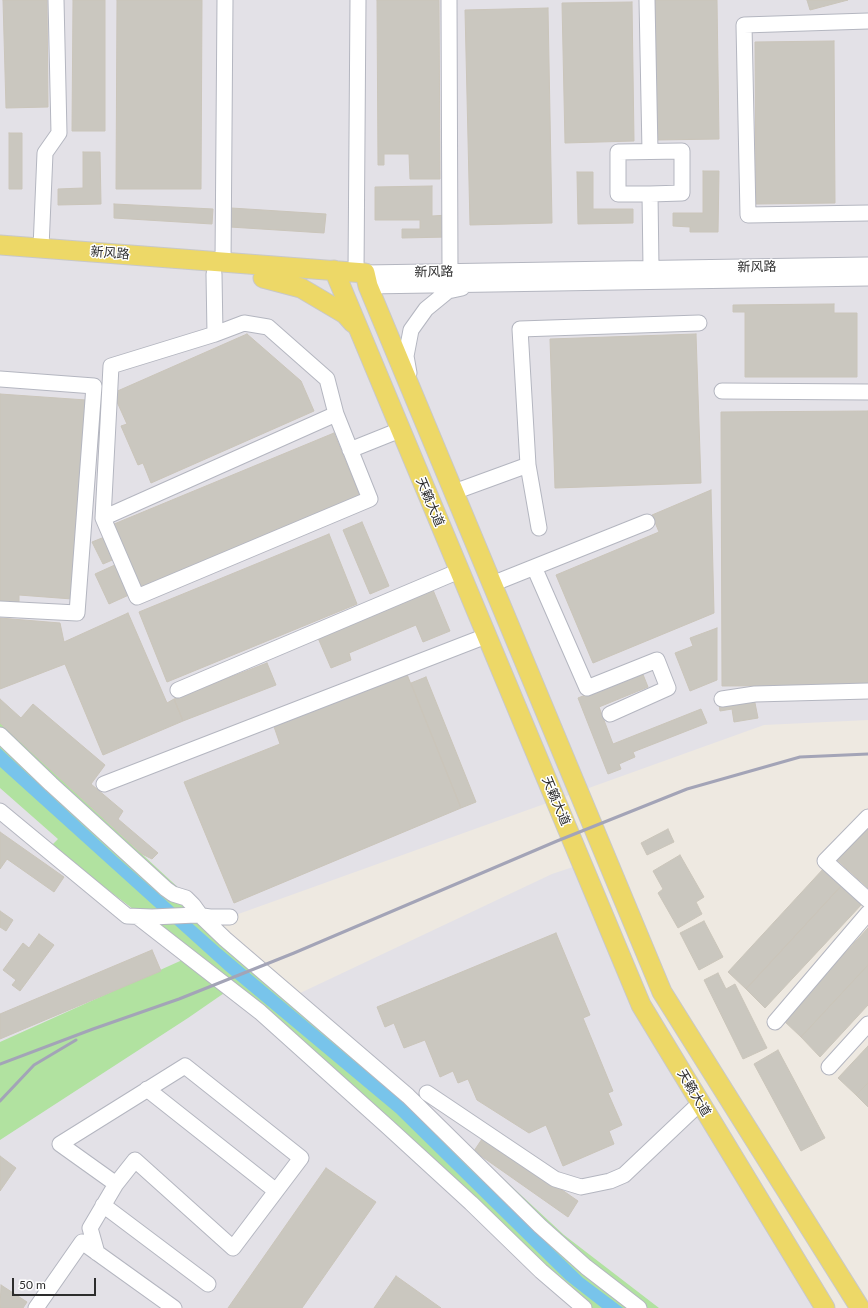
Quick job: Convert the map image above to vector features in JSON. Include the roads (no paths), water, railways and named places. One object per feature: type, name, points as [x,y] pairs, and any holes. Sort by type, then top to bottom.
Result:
[{"type":"main road","name":"新风路","points":[[0,245],[41,248],[218,268],[263,278],[363,277]]},
{"type":"main road","name":"新风路","points":[[0,258],[218,268],[336,277]]},
{"type":"main road","name":"天籁大道","points":[[336,277],[641,1005],[825,1308]]},
{"type":"main road","name":"天籁大道","points":[[363,277],[662,992],[860,1308]]},
{"type":"main road","points":[[263,278],[301,288],[345,314],[358,329]]},
{"type":"street","points":[[41,248],[45,153],[59,133],[56,0]]},
{"type":"street","points":[[214,334],[218,268],[225,0]]},
{"type":"street","points":[[358,0],[363,277]]},
{"type":"street","points":[[449,0],[450,271]]},
{"type":"street","points":[[647,0],[650,151]]},
{"type":"street","points":[[868,21],[744,25],[748,215],[868,213]]},
{"type":"street","points":[[682,151],[682,193],[650,194],[618,194],[618,152],[682,151]]},
{"type":"street","points":[[650,194],[651,268]]},
{"type":"street","name":"新风路","points":[[363,277],[450,271],[868,265]]},
{"type":"street","name":"新风路","points":[[363,277],[475,284],[868,278]]},
{"type":"street","points":[[413,394],[406,356],[411,330],[426,310],[448,291],[475,284]]},
{"type":"street","points":[[244,323],[268,327],[327,379],[336,414],[370,499],[137,597],[103,518],[111,366],[214,334],[244,323]]},
{"type":"street","points":[[540,528],[528,465],[520,328],[699,323]]},
{"type":"street","points":[[0,379],[94,386],[77,613],[0,609]]},
{"type":"street","points":[[722,391],[868,392]]},
{"type":"street","points":[[103,518],[336,414]]},
{"type":"street","points":[[350,450],[400,430]]},
{"type":"street","points":[[454,492],[528,465]]},
{"type":"street","points":[[492,584],[647,522]]},
{"type":"street","points":[[534,567],[587,688],[657,660],[668,688],[610,714]]},
{"type":"street","points":[[178,690],[459,571]]},
{"type":"street","points":[[104,784],[486,636]]},
{"type":"street","points":[[722,699],[755,694],[868,691]]},
{"type":"street","points":[[0,736],[166,889],[173,894],[186,898],[193,905],[198,915],[408,1096],[540,1226],[586,1267],[639,1308]]},
{"type":"street","points":[[0,811],[127,916],[145,917],[198,915],[230,917]]},
{"type":"street","points":[[868,817],[825,862],[868,900]]},
{"type":"street","points":[[775,1022],[868,913]]},
{"type":"street","points":[[145,917],[260,1012],[388,1126],[471,1203],[541,1271],[584,1308]]},
{"type":"street","points":[[829,1067],[868,1024]]},
{"type":"street","points":[[97,1253],[90,1228],[116,1184],[135,1160],[233,1248],[301,1158],[185,1066],[60,1144],[116,1184]]},
{"type":"street","points":[[147,1089],[276,1191]]},
{"type":"street","points":[[427,1093],[555,1179],[581,1187],[610,1182],[624,1175],[700,1103]]},
{"type":"street","points":[[103,1205],[208,1284]]},
{"type":"street","points":[[36,1308],[82,1242],[174,1308]]},
{"type":"water","points":[[0,748],[117,857],[221,949],[404,1103],[583,1278],[623,1308],[602,1308],[566,1280],[396,1113],[226,971],[0,767]]},
{"type":"railway","points":[[0,1064],[179,999],[294,953],[557,841],[687,789],[800,757],[868,754]]},
{"type":"railway","points":[[0,1101],[34,1065],[76,1040]]}]
